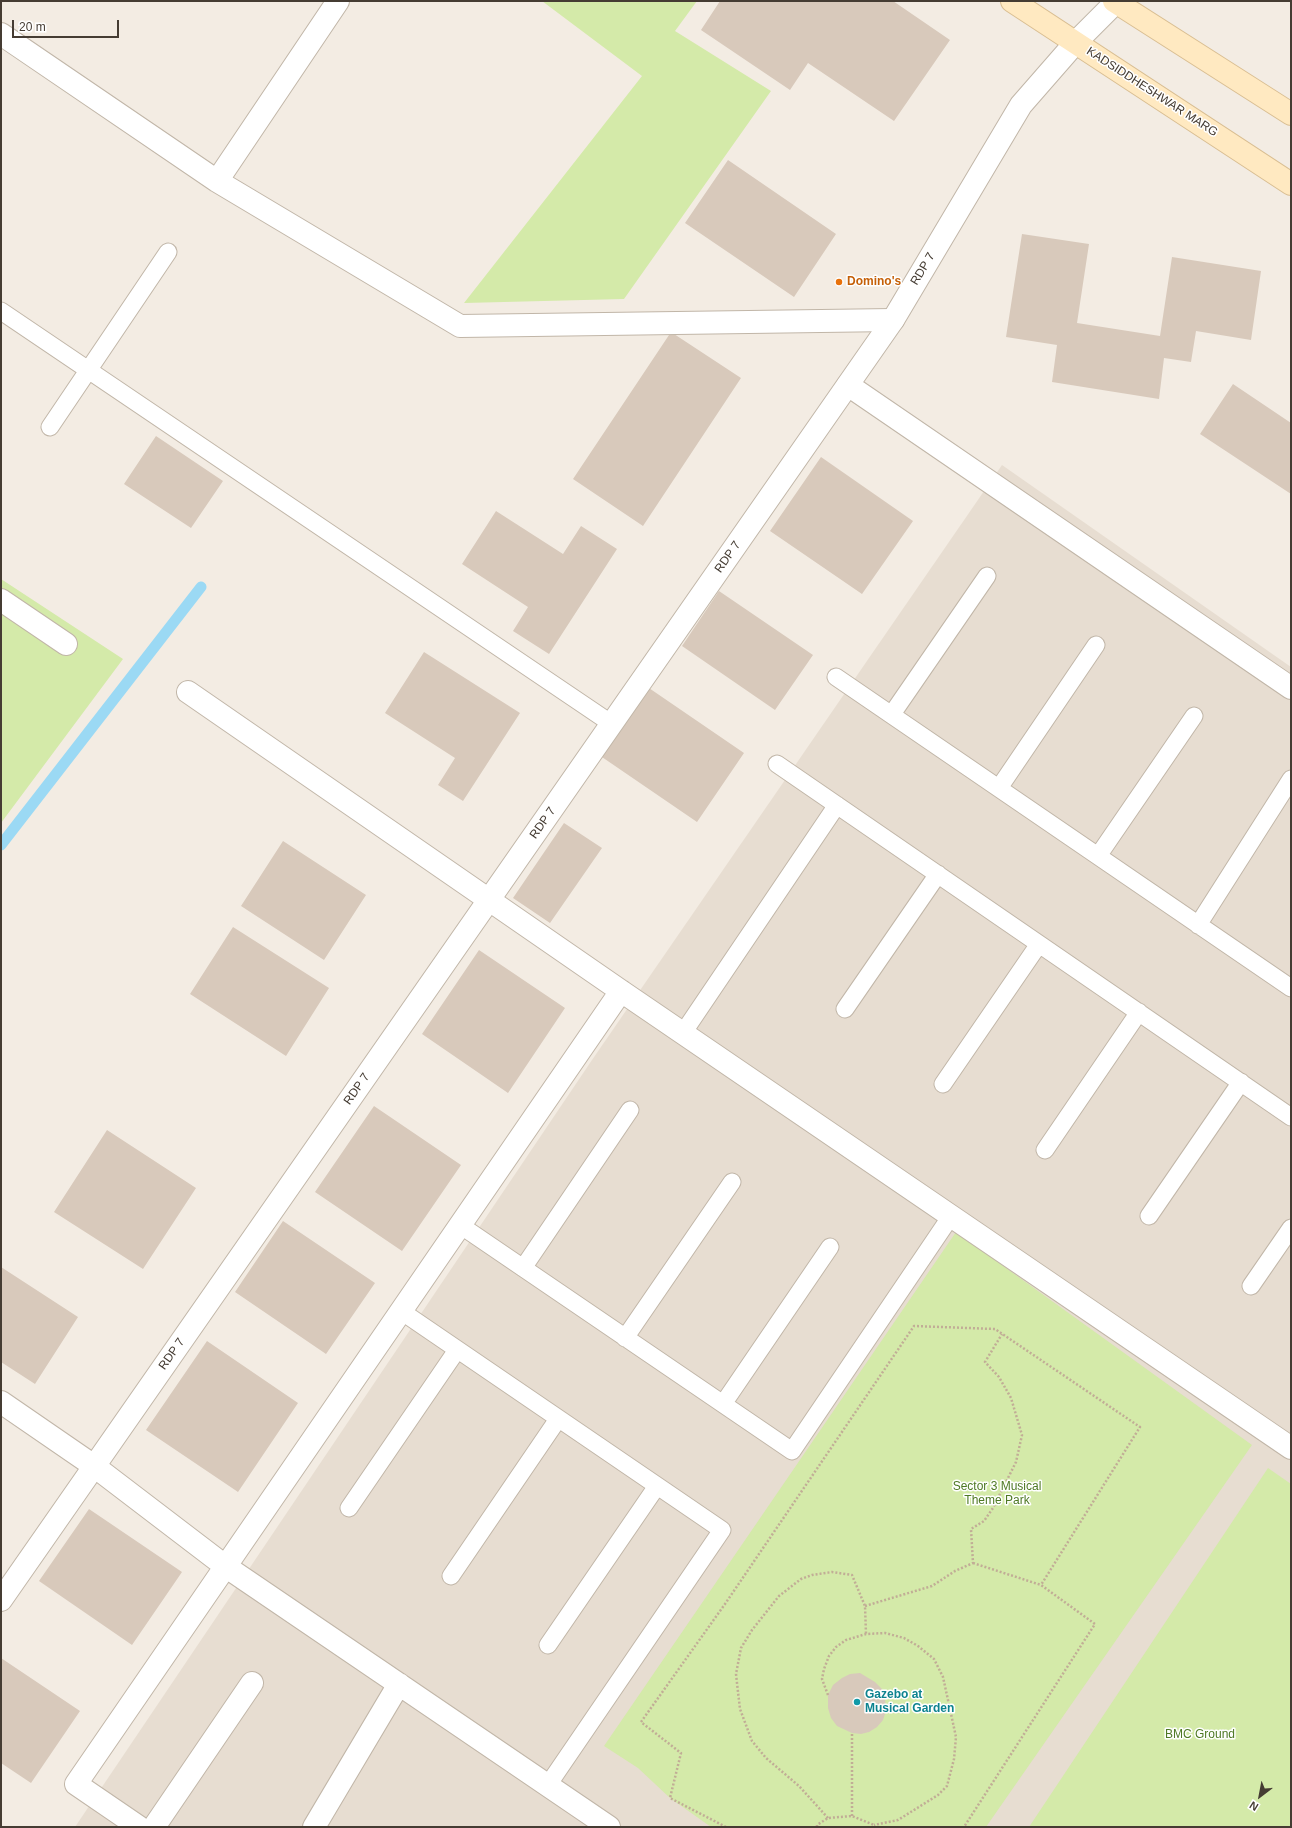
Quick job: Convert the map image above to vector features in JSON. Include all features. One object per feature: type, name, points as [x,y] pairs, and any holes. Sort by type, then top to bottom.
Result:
[{"type":"main road","name":"KADSIDDHESHWAR MARG","points":[[1012,1],[1291,184]]},
{"type":"main road","points":[[1116,1],[1291,114]]},
{"type":"street","points":[[217,181],[338,1]]},
{"type":"street","name":"RDP 7","points":[[1,1600],[893,320],[1021,105],[1076,42],[1116,1]]},
{"type":"street","points":[[1,34],[217,181],[460,326],[893,320]]},
{"type":"street","points":[[848,385],[1291,688]]},
{"type":"street","points":[[1,600],[66,644]]},
{"type":"street","points":[[188,692],[490,899],[621,991],[1291,1448]]},
{"type":"street","points":[[139,1827],[76,1784],[621,991]]},
{"type":"street","points":[[1,1402],[94,1466],[226,1566],[609,1827]]},
{"type":"street","points":[[154,1827],[252,1683]]},
{"type":"street","points":[[314,1827],[399,1684]]},
{"type":"lane","points":[[50,427],[168,252]]},
{"type":"lane","points":[[1,311],[612,724]]},
{"type":"lane","points":[[892,714],[987,576]]},
{"type":"lane","points":[[998,788],[1096,645]]},
{"type":"lane","points":[[836,677],[1291,988]]},
{"type":"lane","points":[[1098,856],[1194,716]]},
{"type":"lane","points":[[777,764],[1291,1117]]},
{"type":"lane","points":[[1198,925],[1291,779]]},
{"type":"lane","points":[[683,1033],[837,805]]},
{"type":"lane","points":[[845,1010],[938,874]]},
{"type":"lane","points":[[943,1084],[1039,944]]},
{"type":"lane","points":[[1045,1150],[1139,1012]]},
{"type":"lane","points":[[1149,1216],[1241,1082]]},
{"type":"lane","points":[[523,1268],[630,1110]]},
{"type":"lane","points":[[625,1338],[732,1182]]},
{"type":"lane","points":[[460,1225],[792,1451],[951,1216]]},
{"type":"lane","points":[[1251,1286],[1291,1228]]},
{"type":"lane","points":[[723,1404],[830,1247]]},
{"type":"lane","points":[[401,1311],[722,1530],[548,1785]]},
{"type":"lane","points":[[349,1508],[457,1350]]},
{"type":"lane","points":[[451,1576],[558,1419]]},
{"type":"lane","points":[[548,1645],[657,1486]]},
{"type":"path","points":[[726,1827],[670,1798],[681,1753],[641,1722],[725,1604],[914,1326],[995,1329],[1140,1427],[1041,1585]]},
{"type":"path","points":[[973,1563],[971,1529],[984,1520],[993,1508],[1016,1462],[1022,1435],[1011,1398],[999,1377],[985,1362],[1002,1334]]},
{"type":"path","points":[[865,1606],[932,1586],[955,1570],[973,1563],[1041,1585],[1095,1624],[964,1827]]},
{"type":"path","points":[[828,1818],[799,1786],[766,1758],[752,1741],[740,1710],[736,1674],[741,1648],[752,1630],[780,1596],[801,1579],[812,1575],[832,1572],[852,1575],[865,1606],[866,1634]]},
{"type":"path","points":[[817,1827],[817,1825],[828,1818],[852,1816],[875,1826],[898,1820],[938,1795],[947,1786],[954,1759],[956,1737],[943,1677],[934,1659],[918,1646],[904,1638],[885,1633],[866,1634],[846,1640],[836,1647],[828,1656],[822,1679],[828,1695]]},
{"type":"path","points":[[852,1733],[852,1816]]},
{"type":"shaded area","points":[[1002,465],[1291,667],[1291,1827],[75,1827],[592,1060]]},
{"type":"green space","points":[[542,1],[697,1],[675,31],[771,91],[624,299],[464,303],[642,76]]},
{"type":"green space","points":[[1,579],[123,659],[1,823]]},
{"type":"green space","name":"Sector 3 Musical Theme Park","points":[[956,1232],[1252,1445],[986,1827],[711,1827],[670,1798],[638,1768],[604,1746]]},
{"type":"green space","name":"BMC Ground","points":[[1268,1468],[1291,1484],[1291,1827],[1029,1827]]},
{"type":"building","points":[[720,1],[893,1],[950,40],[894,121],[808,63],[790,90],[701,30]]},
{"type":"building","points":[[728,160],[836,234],[794,297],[685,223]]},
{"type":"building","points":[[1022,234],[1089,244],[1077,323],[1160,336],[1172,257],[1261,271],[1251,340],[1196,331],[1191,362],[1164,358],[1159,399],[1052,382],[1057,345],[1006,337]]},
{"type":"building","points":[[671,332],[741,378],[643,526],[573,479]]},
{"type":"building","points":[[1233,384],[1291,423],[1291,494],[1200,434]]},
{"type":"building","points":[[156,436],[223,481],[191,528],[124,484]]},
{"type":"building","points":[[821,457],[913,521],[862,594],[770,531]]},
{"type":"building","points":[[496,511],[563,554],[581,526],[617,549],[549,654],[513,631],[528,607],[462,564]]},
{"type":"building","points":[[719,591],[813,655],[775,710],[682,646]]},
{"type":"building","points":[[424,652],[520,713],[463,801],[438,785],[455,758],[385,713]]},
{"type":"building","points":[[646,686],[744,753],[697,822],[599,755]]},
{"type":"building","points":[[564,823],[602,848],[550,923],[513,898]]},
{"type":"building","points":[[283,841],[366,895],[324,960],[241,906]]},
{"type":"building","points":[[233,927],[329,988],[286,1056],[190,994]]},
{"type":"building","points":[[479,950],[565,1008],[508,1093],[422,1034]]},
{"type":"building","points":[[374,1106],[461,1165],[402,1251],[315,1192]]},
{"type":"building","points":[[107,1130],[196,1188],[143,1269],[54,1212]]},
{"type":"building","points":[[283,1221],[375,1283],[326,1354],[235,1292]]},
{"type":"building","points":[[1,1267],[78,1317],[35,1384],[1,1362]]},
{"type":"building","points":[[207,1341],[298,1403],[238,1492],[146,1430]]},
{"type":"building","points":[[89,1509],[182,1572],[132,1645],[39,1581]]},
{"type":"building","points":[[1,1658],[80,1711],[31,1783],[1,1763]]},
{"type":"building","name":"Gazebo at Musical Garden","points":[[860,1673],[875,1682],[882,1689],[885,1697],[886,1711],[883,1720],[877,1727],[869,1732],[861,1734],[852,1733],[837,1726],[831,1718],[828,1708],[828,1695],[833,1685],[850,1674]]},
{"type":"waterway","points":[[1,845],[201,587]]},
{"type":"place","name":"Domino's","points":[[839,282]]},
{"type":"place","name":"Gazebo at Musical Garden","points":[[857,1702]]}]
